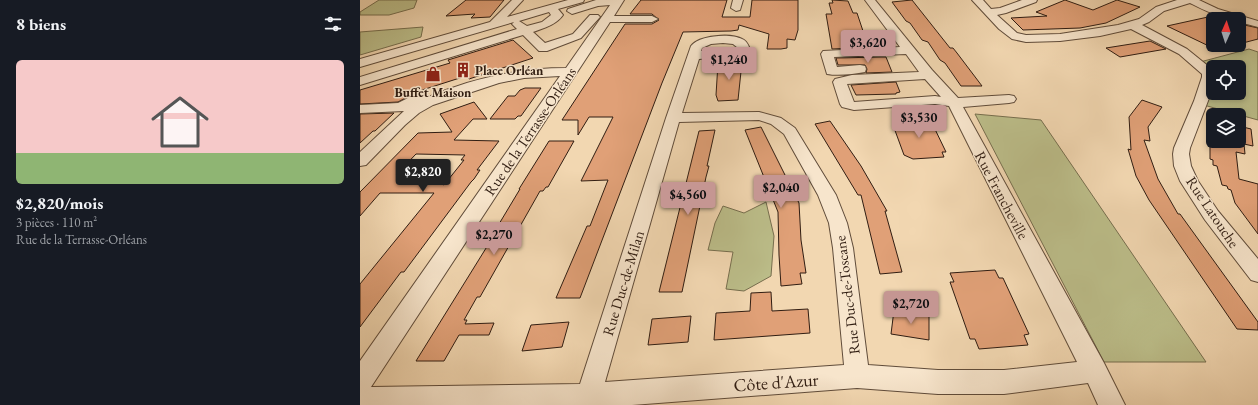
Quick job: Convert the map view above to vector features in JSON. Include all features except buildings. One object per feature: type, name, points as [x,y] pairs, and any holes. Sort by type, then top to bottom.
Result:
[{"type":"street","points":[[492,32],[518,0]]},
{"type":"street","points":[[360,63],[492,32],[560,19],[579,0]]},
{"type":"street","points":[[360,80],[399,64],[461,45],[492,32],[546,24],[595,2],[619,0]]},
{"type":"street","name":"Rue de la Terrasse-Orléans","points":[[360,382],[562,60],[580,36],[619,0]]},
{"type":"street","name":"Rue Francheville","points":[[870,0],[925,71],[954,103],[1112,405]]},
{"type":"street","points":[[976,0],[1015,37],[1032,39],[1078,35],[1132,25],[1143,21],[1159,10],[1175,3],[1192,0],[1217,12]]},
{"type":"street","points":[[990,12],[1002,11],[1032,0]]},
{"type":"street","points":[[600,18],[652,19]]},
{"type":"street","points":[[560,19],[580,36]]},
{"type":"street","points":[[1246,21],[1258,24]]},
{"type":"street","name":"Rue Latouche","points":[[1132,25],[1184,52],[1200,62],[1209,73],[1200,104],[1186,138],[1181,156],[1188,181],[1212,216],[1258,274]]},
{"type":"street","points":[[521,27],[544,48],[580,36]]},
{"type":"street","points":[[360,161],[414,110],[425,103],[502,76],[546,71],[562,60],[565,49],[580,36]]},
{"type":"street","points":[[909,50],[891,56],[827,54],[832,71],[925,71]]},
{"type":"street","name":"Rue Duc-de-Milan","points":[[589,396],[673,118],[694,56]]},
{"type":"street","points":[[925,71],[852,79],[840,82],[847,104],[854,106],[935,100],[954,103],[1009,99]]},
{"type":"street","points":[[360,109],[401,107],[414,98],[433,92],[438,98]]},
{"type":"street","name":"Rue Duc-de-Toscane","points":[[673,118],[759,116],[772,118],[781,123],[790,131],[827,196],[838,223],[843,248],[857,376]]},
{"type":"street","name":"Côte d'Azur","points":[[360,400],[589,396],[857,376],[938,382],[1004,382],[1095,371]]},
{"type":"green space","points":[[379,0],[417,0],[414,8],[389,15],[360,15],[360,12]]},
{"type":"green space","points":[[423,27],[421,37],[360,55],[360,32]]},
{"type":"green space","points":[[1249,49],[1258,52],[1258,120],[1246,117],[1246,108],[1214,108],[1200,104],[1206,86],[1206,100],[1246,100],[1246,60],[1208,60],[1238,52],[1246,52],[1246,50]]},
{"type":"green space","points":[[1206,60],[1206,80],[1200,62]]},
{"type":"green space","points":[[975,114],[1041,120],[1206,362],[1104,362]]},
{"type":"green space","points":[[766,202],[774,236],[771,276],[744,291],[726,289],[733,252],[708,250],[715,223],[723,206],[744,213]]},
{"type":"place","name":"Place Orléan","points":[[463,70]]},
{"type":"place","name":"Buffet Maison","points":[[433,74]]}]
